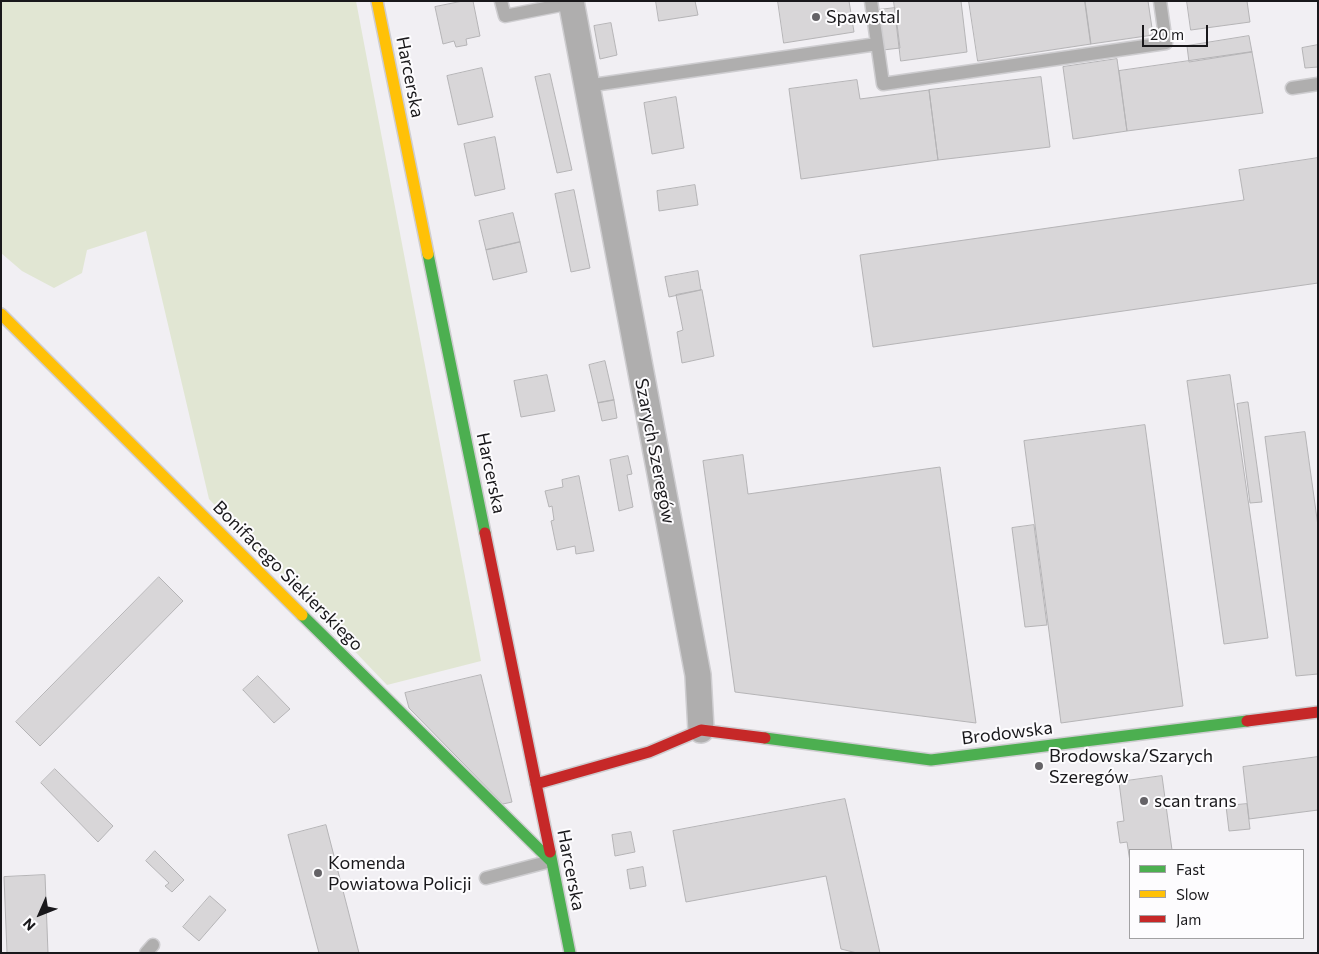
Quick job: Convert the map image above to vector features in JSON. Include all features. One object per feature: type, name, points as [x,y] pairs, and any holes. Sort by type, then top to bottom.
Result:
[{"type":"street","name":"Harcerska","points":[[377,1],[570,953]]},
{"type":"street","name":"Szarych Szeregów","points":[[571,2],[698,675],[701,730]]},
{"type":"street","name":"Bonifacego Siekierskiego","points":[[1,314],[551,861]]},
{"type":"street","name":"Brodowska","points":[[701,730],[931,760],[1318,712]]},
{"type":"street","points":[[536,784],[649,752],[701,730]]},
{"type":"lane","points":[[501,1],[505,16],[571,2]]},
{"type":"lane","points":[[871,1],[883,84],[1166,43],[1160,1]]},
{"type":"lane","points":[[586,86],[877,44]]},
{"type":"lane","points":[[1292,88],[1318,84]]},
{"type":"lane","points":[[486,878],[551,861]]},
{"type":"green space","points":[[1,1],[356,1],[481,661],[387,685],[209,499],[146,231],[87,250],[82,273],[54,288],[22,271],[1,253]]},
{"type":"building","points":[[463,1],[473,1],[480,36],[466,39],[467,45],[456,47],[454,41],[443,44],[435,7]]},
{"type":"building","points":[[656,1],[695,1],[698,15],[659,21]]},
{"type":"building","name":"Spawstal","points":[[778,1],[849,1],[854,32],[784,43]]},
{"type":"building","points":[[894,1],[961,1],[967,52],[901,61]]},
{"type":"building","points":[[969,1],[1085,1],[1091,44],[978,61]]},
{"type":"building","points":[[1085,1],[1148,1],[1153,35],[1091,44]]},
{"type":"building","points":[[1187,1],[1247,1],[1250,22],[1191,30]]},
{"type":"building","points":[[895,8],[900,48],[883,50],[878,10]]},
{"type":"building","points":[[611,23],[617,55],[600,59],[594,26]]},
{"type":"building","points":[[1249,36],[1252,52],[1189,62],[1187,46]]},
{"type":"building","points":[[1318,45],[1318,67],[1305,68],[1302,48]]},
{"type":"building","points":[[1252,52],[1263,113],[1127,131],[1119,71]]},
{"type":"building","points":[[1117,59],[1127,131],[1073,139],[1063,67]]},
{"type":"building","points":[[482,68],[493,117],[458,125],[447,76]]},
{"type":"building","points":[[550,74],[572,170],[557,173],[535,77]]},
{"type":"building","points":[[1041,77],[1050,147],[938,160],[929,90]]},
{"type":"building","points":[[857,80],[860,99],[929,90],[938,160],[801,179],[789,89]]},
{"type":"building","points":[[676,97],[684,148],[652,154],[644,103]]},
{"type":"building","points":[[495,137],[505,189],[475,196],[464,144]]},
{"type":"building","points":[[1318,158],[1318,283],[873,347],[860,255],[1244,200],[1239,170]]},
{"type":"building","points":[[695,185],[698,205],[659,211],[657,191]]},
{"type":"building","points":[[574,190],[590,268],[571,272],[555,194]]},
{"type":"building","points":[[513,213],[520,242],[486,250],[479,221]]},
{"type":"building","points":[[520,242],[527,272],[493,280],[486,250]]},
{"type":"building","points":[[698,271],[701,290],[669,297],[665,277]]},
{"type":"building","points":[[702,290],[714,356],[682,363],[677,332],[683,330],[676,295]]},
{"type":"building","points":[[605,361],[614,400],[598,403],[589,365]]},
{"type":"building","points":[[547,375],[555,411],[521,417],[514,381]]},
{"type":"building","points":[[1230,375],[1268,638],[1224,644],[1187,381]]},
{"type":"building","points":[[614,400],[617,418],[602,421],[598,403]]},
{"type":"building","points":[[1248,402],[1262,502],[1250,503],[1237,404]]},
{"type":"building","points":[[1145,425],[1183,706],[1061,723],[1024,441]]},
{"type":"building","points":[[1305,432],[1318,526],[1318,674],[1296,676],[1265,437]]},
{"type":"building","points":[[743,455],[748,494],[940,467],[976,723],[735,692],[703,461]]},
{"type":"building","points":[[628,456],[632,474],[627,475],[633,507],[619,511],[610,460]]},
{"type":"building","points":[[579,476],[594,551],[576,554],[575,546],[557,550],[551,521],[554,520],[552,506],[549,507],[545,491],[563,487],[562,480]]},
{"type":"building","points":[[1034,525],[1047,625],[1025,627],[1012,528]]},
{"type":"building","points":[[159,577],[183,601],[40,746],[16,722]]},
{"type":"building","points":[[481,675],[512,802],[503,804],[409,708],[405,693]]},
{"type":"building","points":[[258,676],[290,709],[274,723],[243,690]]},
{"type":"building","points":[[1318,757],[1318,810],[1249,819],[1243,767]]},
{"type":"building","points":[[55,769],[113,826],[98,842],[41,783]]},
{"type":"building","name":"scan trans","points":[[1162,776],[1172,849],[1129,849],[1129,855],[1127,842],[1120,843],[1117,822],[1124,821],[1119,782]]},
{"type":"building","points":[[845,799],[880,953],[857,953],[841,949],[826,876],[686,902],[673,831]]},
{"type":"building","points":[[1247,804],[1250,829],[1229,831],[1226,806]]},
{"type":"building","name":"Komenda Powiatowa Policji","points":[[326,825],[359,953],[319,953],[288,835]]},
{"type":"building","points":[[631,832],[635,852],[615,856],[612,835]]},
{"type":"building","points":[[155,851],[184,880],[172,892],[165,886],[169,883],[146,861]]},
{"type":"building","points":[[643,867],[646,886],[630,889],[627,870]]},
{"type":"building","points":[[45,875],[48,953],[7,953],[4,877]]},
{"type":"building","points":[[210,896],[226,910],[199,941],[183,927]]},
{"type":"traffic: fast","points":[[428,254],[485,533]]},
{"type":"traffic: fast","points":[[302,615],[551,861]]},
{"type":"traffic: fast","points":[[765,738],[931,760],[1247,721]]},
{"type":"traffic: fast","points":[[550,852],[570,953]]},
{"type":"traffic: slow","points":[[377,1],[428,254]]},
{"type":"traffic: slow","points":[[1,314],[302,615]]},
{"type":"traffic: jam","points":[[485,533],[550,852]]},
{"type":"traffic: jam","points":[[1247,721],[1318,712]]},
{"type":"traffic: jam","points":[[536,784],[649,752],[701,730],[765,738]]},
{"type":"place","name":"Spawstal","points":[[816,17]]},
{"type":"place","name":"Brodowska/Szarych Szeregów","points":[[1039,766]]},
{"type":"place","name":"scan trans","points":[[1144,801]]},
{"type":"place","name":"Komenda Powiatowa Policji","points":[[318,873]]}]
